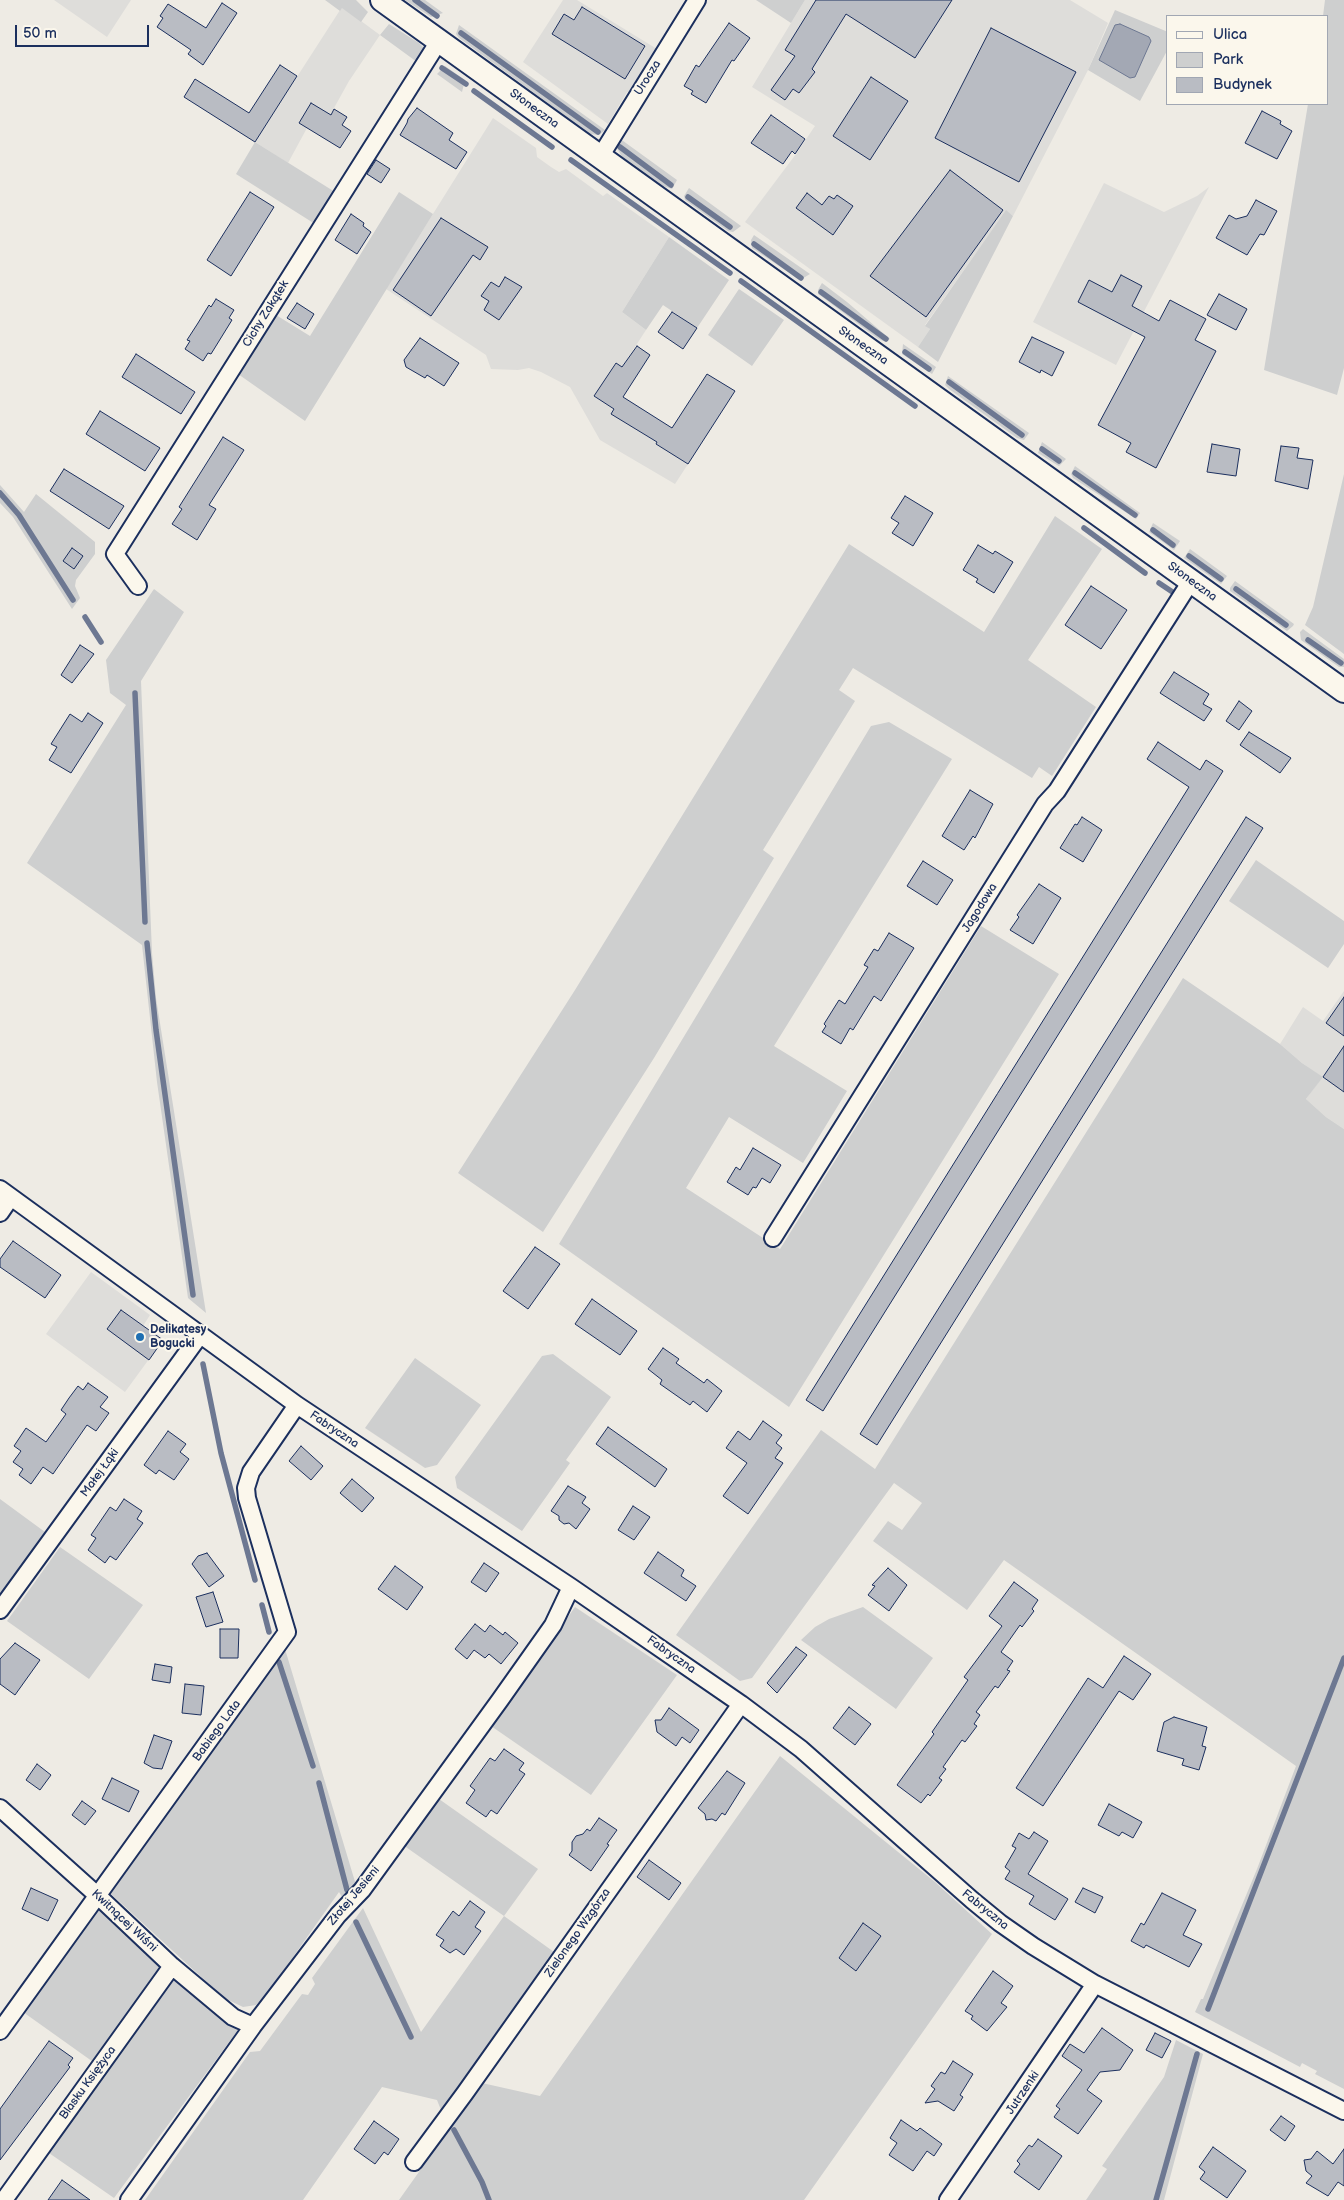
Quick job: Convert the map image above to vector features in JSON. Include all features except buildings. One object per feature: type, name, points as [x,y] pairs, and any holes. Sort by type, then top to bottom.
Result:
[{"type":"main road","name":"Słoneczna","points":[[382,0],[1344,691]]},
{"type":"street","name":"Urocza","points":[[600,157],[697,0]]},
{"type":"street","name":"Cichy Zakątek","points":[[138,586],[115,554],[439,41]]},
{"type":"street","name":"Jagodowa","points":[[773,1238],[1045,804],[1057,791],[1191,581]]},
{"type":"street","points":[[0,1213],[6,1193]]},
{"type":"street","name":"Fabryczna","points":[[6,1193],[297,1405],[571,1587],[741,1704],[801,1748],[1000,1923],[1055,1960],[1096,1984],[1344,2111]]},
{"type":"street","name":"Małej Łąki","points":[[0,1610],[200,1334]]},
{"type":"street","name":"Babiego Lata","points":[[0,2031],[287,1632],[247,1498],[246,1488],[251,1472],[297,1405]]},
{"type":"street","name":"Złotej Jesieni","points":[[128,2200],[253,2026],[338,1915],[372,1876],[500,1700],[553,1625],[571,1587]]},
{"type":"street","name":"Zielonego Wzgórza","points":[[414,2162],[466,2093],[741,1704]]},
{"type":"street","name":"Kwitnącej Wiśni","points":[[0,1808],[98,1895],[172,1966],[233,2017],[253,2026]]},
{"type":"street","name":"Blasku Księżyca","points":[[4,2200],[172,1966]]},
{"type":"street","name":"Jutrzenki","points":[[948,2200],[1096,1984]]},
{"type":"shaded area","points":[[54,0],[131,0],[107,37]]},
{"type":"shaded area","points":[[563,0],[577,0],[657,49],[631,92],[627,92],[608,124],[523,62]]},
{"type":"shaded area","points":[[805,0],[1070,0],[1108,23],[1088,70],[1013,216],[1006,211],[925,325],[930,329],[918,347],[745,222],[815,126],[752,87]]},
{"type":"shaded area","points":[[342,7],[380,35],[349,81],[329,117],[309,129],[307,128],[288,163],[255,142]]},
{"type":"shaded area","points":[[1120,24],[1149,37],[1151,41],[1135,77],[1130,78],[1099,60],[1115,25]]},
{"type":"shaded area","points":[[493,118],[536,148],[537,157],[551,167],[559,172],[566,169],[603,196],[607,193],[669,237],[622,312],[646,330],[622,367],[615,363],[594,396],[614,409],[611,414],[657,442],[656,444],[688,464],[675,484],[600,440],[570,387],[529,368],[518,370],[491,369],[486,355],[386,289]]},
{"type":"shaded area","points":[[1104,183],[1164,212],[1197,196],[1209,187],[1116,365],[1033,322]]},
{"type":"shaded area","points":[[1344,991],[1344,1129],[1326,1117],[1306,1099],[1322,1077],[1280,1044],[1303,1007],[1323,1021]]},
{"type":"shaded area","points":[[91,1272],[150,1315],[143,1326],[163,1340],[125,1392],[46,1334]]},
{"type":"green space","points":[[325,0],[356,0],[368,12],[361,22],[342,8],[340,11]]},
{"type":"green space","points":[[405,0],[425,0],[443,13],[431,17]]},
{"type":"green space","points":[[756,0],[805,0],[791,23]]},
{"type":"green space","points":[[1325,0],[1344,0],[1344,368],[1337,395],[1264,370],[1308,105],[1329,105],[1329,15],[1323,15]]},
{"type":"green space","points":[[1115,10],[1166,31],[1166,53],[1140,101],[1088,70]]},
{"type":"green space","points":[[389,24],[423,47],[425,52],[417,62],[380,35]]},
{"type":"green space","points":[[459,25],[605,130],[599,135],[590,134],[459,38],[456,34]]},
{"type":"green space","points":[[445,66],[465,80],[462,92],[437,74]]},
{"type":"green space","points":[[619,138],[677,180],[672,189],[660,185],[622,157],[617,148]]},
{"type":"green space","points":[[255,142],[335,192],[315,224],[236,174]]},
{"type":"green space","points":[[689,188],[741,226],[733,232],[728,231],[685,200],[684,196]]},
{"type":"green space","points":[[399,192],[433,214],[305,421],[238,374],[276,315],[310,336]]},
{"type":"green space","points":[[1006,210],[1013,216],[938,362],[918,347],[930,329],[925,326]]},
{"type":"green space","points":[[754,235],[810,274],[800,280],[752,248],[751,240]]},
{"type":"green space","points":[[669,237],[729,280],[697,328],[663,305],[646,330],[622,312]]},
{"type":"green space","points":[[822,283],[890,339],[883,341],[877,338],[818,294]]},
{"type":"green space","points":[[739,289],[784,320],[752,366],[708,335]]},
{"type":"green space","points":[[903,344],[936,367],[932,374],[902,354]]},
{"type":"green space","points":[[948,376],[1029,433],[1024,440],[1017,438],[949,389],[945,385]]},
{"type":"green space","points":[[1042,442],[1066,459],[1059,466],[1038,453]]},
{"type":"green space","points":[[1075,466],[1140,513],[1136,519],[1073,478],[1071,474]]},
{"type":"green space","points":[[1344,474],[1344,654],[1305,625],[1313,607]]},
{"type":"green space","points":[[0,485],[24,512],[36,494],[95,542],[95,554],[76,580],[75,586],[80,598],[72,609],[13,517],[0,503]]},
{"type":"green space","points":[[1055,516],[1102,549],[1028,660],[1096,707],[1052,776],[1039,767],[1032,778],[853,668],[839,690],[855,701],[763,850],[774,858],[654,1058],[543,1232],[458,1173],[575,990],[849,544],[984,632]]},
{"type":"green space","points":[[1153,523],[1180,541],[1174,550],[1149,532]]},
{"type":"green space","points":[[1190,549],[1227,576],[1221,584],[1184,558]]},
{"type":"green space","points":[[1235,581],[1294,624],[1293,626],[1287,631],[1230,591]]},
{"type":"green space","points":[[154,589],[184,612],[141,681],[152,953],[156,998],[206,1313],[188,1298],[157,1082],[142,945],[27,863],[126,705],[110,693],[106,660]]},
{"type":"green space","points":[[1303,629],[1344,659],[1344,667],[1339,667],[1301,640],[1300,632]]},
{"type":"green space","points":[[889,722],[952,759],[774,1046],[847,1091],[803,1163],[729,1117],[686,1188],[780,1249],[981,926],[1059,974],[789,1407],[559,1244],[871,726]]},
{"type":"green space","points":[[1256,860],[1344,921],[1344,944],[1328,968],[1229,901]]},
{"type":"green space","points":[[1183,978],[1280,1044],[1302,1063],[1323,1077],[1306,1099],[1326,1117],[1344,1129],[1344,2089],[1315,2074],[1317,2071],[1302,2063],[1300,2067],[1195,2012],[1201,1999],[1203,1999],[1257,1869],[1296,1766],[1004,1560],[967,1610],[873,1541],[888,1521],[902,1530],[922,1503],[894,1483],[752,1678],[740,1681],[676,1635],[821,1430],[875,1469]]},
{"type":"green space","points":[[553,1354],[611,1397],[566,1460],[570,1463],[522,1531],[457,1488],[455,1477],[542,1356]]},
{"type":"green space","points":[[415,1358],[481,1405],[437,1465],[425,1468],[365,1428]]},
{"type":"green space","points":[[0,1499],[45,1532],[0,1594]]},
{"type":"green space","points":[[60,1547],[143,1605],[89,1679],[7,1621]]},
{"type":"green space","points":[[575,1607],[677,1675],[591,1795],[491,1726]]},
{"type":"green space","points":[[863,1607],[933,1658],[896,1709],[801,1640],[815,1627],[829,1619]]},
{"type":"green space","points":[[285,1649],[356,1885],[342,1897],[339,1892],[269,1991],[256,2005],[243,2007],[224,1998],[110,1893]]},
{"type":"green space","points":[[780,1756],[935,1882],[992,1934],[804,2200],[399,2200],[482,2083],[540,2096]]},
{"type":"green space","points":[[439,1799],[538,1869],[504,1916],[403,1845]]},
{"type":"green space","points":[[363,1908],[421,2032],[504,1916],[554,1952],[468,2072],[449,2103],[441,2110],[437,2100],[382,2087],[303,2200],[145,2200],[250,2052],[260,2051],[302,1994],[308,1995],[315,1984],[312,1978]]},
{"type":"green space","points":[[98,1909],[163,1969],[96,2064],[23,2012]]},
{"type":"green space","points":[[172,1978],[238,2030],[114,2198],[49,2153]]},
{"type":"green space","points":[[1176,2040],[1203,2054],[1164,2200],[1086,2200],[1107,2169],[1102,2166],[1164,2077]]},
{"type":"waterway","points":[[415,0],[437,16]]},
{"type":"waterway","points":[[461,33],[598,132]]},
{"type":"waterway","points":[[442,68],[466,84]]},
{"type":"waterway","points":[[474,91],[552,147]]},
{"type":"waterway","points":[[620,147],[671,185]]},
{"type":"waterway","points":[[571,160],[730,273]]},
{"type":"waterway","points":[[688,197],[730,227]]},
{"type":"waterway","points":[[754,244],[801,278]]},
{"type":"waterway","points":[[741,281],[915,406]]},
{"type":"waterway","points":[[821,292],[886,339]]},
{"type":"waterway","points":[[905,352],[929,369]]},
{"type":"waterway","points":[[949,382],[1022,435]]},
{"type":"waterway","points":[[1042,449],[1059,461]]},
{"type":"waterway","points":[[1075,473],[1135,515]]},
{"type":"waterway","points":[[0,493],[19,515],[73,600]]},
{"type":"waterway","points":[[1084,528],[1145,573]]},
{"type":"waterway","points":[[1153,530],[1173,545]]},
{"type":"waterway","points":[[1189,556],[1221,579]]},
{"type":"waterway","points":[[1159,583],[1174,593]]},
{"type":"waterway","points":[[1236,589],[1286,625]]},
{"type":"waterway","points":[[85,617],[101,642]]},
{"type":"waterway","points":[[1308,640],[1341,663]]},
{"type":"waterway","points":[[135,693],[145,922]]},
{"type":"waterway","points":[[147,943],[156,1030],[193,1295]]},
{"type":"waterway","points":[[203,1364],[221,1453],[255,1580]]},
{"type":"waterway","points":[[262,1605],[269,1632]]},
{"type":"waterway","points":[[1208,2009],[1344,1658]]},
{"type":"waterway","points":[[279,1662],[313,1766]]},
{"type":"waterway","points":[[319,1783],[347,1890]]},
{"type":"waterway","points":[[356,1922],[411,2037]]},
{"type":"waterway","points":[[1156,2200],[1197,2054]]},
{"type":"waterway","points":[[454,2130],[482,2182],[489,2200]]},
{"type":"place","name":"Delikatesy Bogucki","points":[[140,1337]]}]
